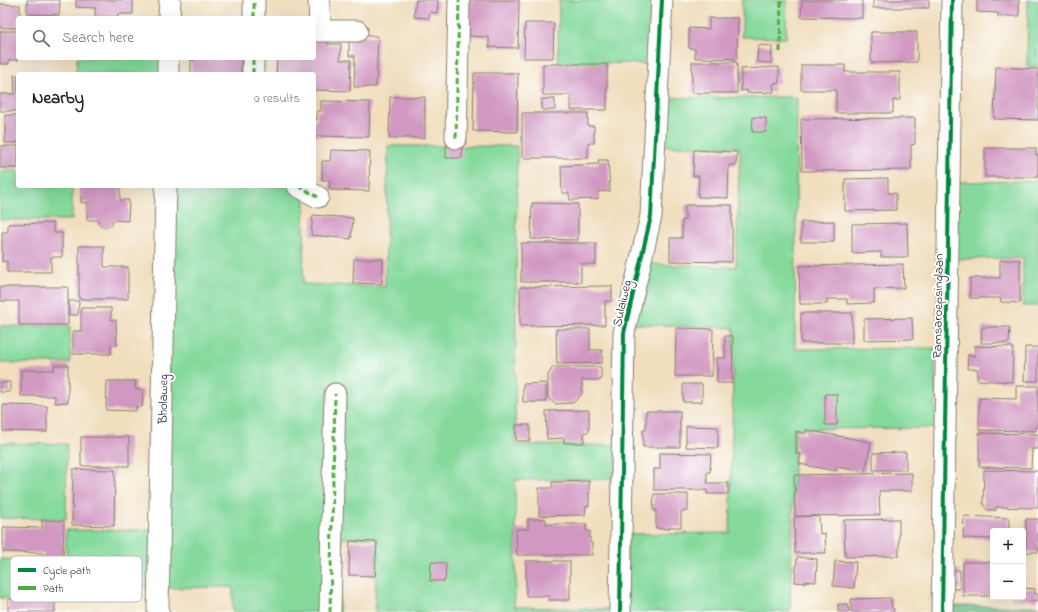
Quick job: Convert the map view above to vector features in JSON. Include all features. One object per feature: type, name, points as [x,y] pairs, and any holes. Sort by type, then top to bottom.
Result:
[{"type":"street","points":[[169,16],[170,0]]},
{"type":"street","points":[[254,0],[254,16]]},
{"type":"street","points":[[319,0],[317,31],[357,31]]},
{"type":"street","points":[[456,138],[459,0]]},
{"type":"street","name":"Sulaiweg","points":[[620,612],[624,333],[650,216],[662,0]]},
{"type":"street","name":"Ramsaroepsinglaan","points":[[942,612],[952,0]]},
{"type":"street","points":[[168,60],[168,72]]},
{"type":"street","points":[[253,60],[253,72]]},
{"type":"street","name":"Bholaweg","points":[[158,612],[166,188]]},
{"type":"street","points":[[302,188],[318,197]]},
{"type":"street","points":[[330,612],[335,394]]},
{"type":"green space","points":[[559,0],[655,0],[652,64],[558,62]]},
{"type":"green space","points":[[742,0],[787,0],[786,38],[742,37]]},
{"type":"green space","points":[[1028,0],[1038,0],[1038,66],[1027,66]]},
{"type":"green space","points":[[77,60],[162,60],[162,72],[76,72]]},
{"type":"green space","points":[[797,97],[795,349],[935,348],[936,428],[795,429],[790,612],[627,612],[627,534],[730,533],[734,328],[632,324],[648,264],[736,267],[740,147],[661,146],[666,98]]},
{"type":"green space","points":[[388,146],[517,146],[515,445],[616,445],[616,479],[515,480],[516,586],[514,607],[614,609],[614,612],[375,612],[377,538],[341,538],[339,612],[233,612],[233,587],[163,588],[173,188],[288,188],[305,199],[303,284],[385,287]]},
{"type":"green space","points":[[0,171],[16,171],[16,188],[72,188],[72,220],[0,220]]},
{"type":"green space","points":[[1038,181],[1038,306],[1023,306],[1023,258],[954,259],[955,182]]},
{"type":"green space","points":[[0,326],[70,326],[70,363],[0,363]]},
{"type":"green space","points":[[0,443],[67,444],[66,519],[0,518]]},
{"type":"green space","points":[[66,530],[151,530],[149,587],[142,587],[142,556],[66,556]]},
{"type":"green space","points":[[0,559],[10,559],[10,598],[0,598]]},
{"type":"green space","points":[[946,606],[1038,606],[1038,612],[946,612]]},
{"type":"building","points":[[27,0],[60,0],[59,15],[27,14]]},
{"type":"building","points":[[76,0],[133,0],[133,14],[95,16],[95,8],[76,7]]},
{"type":"building","points":[[416,0],[438,0],[437,13],[430,12],[429,18],[414,17]]},
{"type":"building","points":[[470,0],[519,0],[518,48],[489,47],[489,37],[469,36]]},
{"type":"building","points":[[802,0],[862,0],[862,18],[801,17]]},
{"type":"building","points":[[873,0],[929,0],[929,8],[873,8]]},
{"type":"building","points":[[977,0],[1019,0],[1019,16],[998,16],[998,13],[977,12]]},
{"type":"building","points":[[0,4],[20,5],[20,16],[16,16],[16,28],[0,28]]},
{"type":"building","points":[[709,18],[738,18],[737,59],[695,58],[695,49],[689,48],[689,28],[709,29]]},
{"type":"building","points":[[525,23],[554,23],[553,58],[524,58]]},
{"type":"building","points":[[0,31],[16,31],[16,60],[9,60],[9,64],[0,64]]},
{"type":"building","points":[[871,32],[917,32],[917,62],[871,63]]},
{"type":"building","points":[[316,35],[327,36],[327,44],[341,44],[340,60],[351,60],[350,91],[316,90],[316,72],[276,72],[277,60],[316,60]]},
{"type":"building","points":[[349,36],[378,36],[376,87],[354,87],[355,56],[349,56]]},
{"type":"building","points":[[758,45],[772,46],[771,63],[757,62]]},
{"type":"building","points":[[191,60],[241,60],[241,72],[191,72]]},
{"type":"building","points":[[692,62],[737,62],[737,93],[692,93]]},
{"type":"building","points":[[543,64],[607,64],[607,110],[571,110],[571,95],[543,95]]},
{"type":"building","points":[[801,65],[845,65],[845,72],[900,72],[900,100],[893,100],[893,113],[836,113],[836,90],[801,90]]},
{"type":"building","points":[[779,67],[779,83],[773,84],[774,92],[747,93],[747,90],[741,91],[741,69]]},
{"type":"building","points":[[996,67],[1038,69],[1038,120],[994,119]]},
{"type":"building","points":[[474,73],[518,73],[517,132],[473,131]]},
{"type":"building","points":[[14,75],[16,75],[16,111],[0,111],[0,94],[15,94]]},
{"type":"building","points":[[390,97],[425,97],[425,138],[389,138]]},
{"type":"building","points":[[542,99],[555,99],[555,110],[542,110]]},
{"type":"building","points":[[321,101],[370,102],[369,137],[316,136],[317,111],[321,111]]},
{"type":"building","points":[[522,113],[588,113],[588,126],[594,126],[594,143],[588,143],[588,158],[522,158]]},
{"type":"building","points":[[5,115],[16,115],[16,143],[5,143]]},
{"type":"building","points":[[753,117],[766,118],[766,132],[752,132]]},
{"type":"building","points":[[915,118],[915,144],[911,145],[911,170],[802,171],[801,119]]},
{"type":"building","points":[[0,146],[16,146],[16,168],[0,168]]},
{"type":"building","points":[[446,146],[462,146],[462,158],[446,158]]},
{"type":"building","points":[[985,148],[1036,148],[1036,155],[1038,155],[1038,177],[985,177]]},
{"type":"building","points":[[331,150],[370,151],[369,191],[329,190],[330,180],[322,180],[322,161],[330,161]]},
{"type":"building","points":[[694,150],[737,152],[736,165],[729,165],[728,198],[698,197],[699,176],[693,176]]},
{"type":"building","points":[[598,160],[608,160],[610,191],[598,192],[598,199],[570,200],[569,193],[562,193],[561,166],[599,164]]},
{"type":"building","points":[[888,178],[888,193],[896,193],[896,210],[845,211],[845,179]]},
{"type":"building","points":[[81,188],[120,188],[120,200],[129,200],[128,221],[113,220],[112,225],[102,227],[98,224],[98,220],[87,220],[87,202],[81,203]]},
{"type":"building","points":[[532,203],[578,204],[578,240],[531,239]]},
{"type":"building","points":[[685,205],[732,205],[732,262],[670,261],[670,238],[682,238],[682,220],[685,220]]},
{"type":"building","points":[[313,215],[353,218],[351,239],[311,235]]},
{"type":"building","points":[[834,221],[834,242],[801,242],[801,222]]},
{"type":"building","points":[[53,223],[54,233],[62,233],[62,257],[51,257],[51,272],[7,272],[7,261],[2,262],[2,232],[8,232],[8,224]]},
{"type":"building","points":[[907,223],[908,257],[881,257],[881,252],[852,253],[852,224]]},
{"type":"building","points":[[521,243],[596,243],[596,264],[581,264],[581,282],[521,282]]},
{"type":"building","points":[[79,246],[104,246],[104,267],[128,267],[128,299],[79,299]]},
{"type":"building","points":[[354,259],[383,259],[382,284],[353,283]]},
{"type":"building","points":[[1000,260],[1020,260],[1020,303],[1001,302],[1000,298],[970,298],[970,278],[1000,278]]},
{"type":"building","points":[[903,264],[904,288],[874,289],[874,303],[847,304],[847,299],[827,299],[827,304],[800,304],[799,266]]},
{"type":"building","points":[[612,286],[612,301],[605,301],[605,325],[520,326],[520,287]]},
{"type":"building","points":[[0,287],[68,287],[68,325],[19,325],[19,301],[0,301]]},
{"type":"building","points":[[69,301],[79,301],[78,315],[69,315]]},
{"type":"building","points":[[81,308],[111,308],[111,320],[116,320],[117,345],[111,345],[111,354],[73,354],[73,331],[81,331]]},
{"type":"building","points":[[801,313],[852,313],[852,343],[801,343]]},
{"type":"building","points":[[912,318],[913,339],[864,340],[864,319]]},
{"type":"building","points":[[982,327],[1010,327],[1009,343],[981,343]]},
{"type":"building","points":[[676,328],[713,329],[712,376],[675,376]]},
{"type":"building","points":[[556,329],[590,329],[590,350],[602,350],[602,363],[557,364]]},
{"type":"building","points":[[725,336],[733,336],[732,383],[717,383],[717,358],[725,358]]},
{"type":"building","points":[[975,346],[1013,347],[1012,382],[977,380],[978,369],[967,369],[968,355],[975,356]]},
{"type":"building","points":[[1025,347],[1038,347],[1038,381],[1024,381]]},
{"type":"building","points":[[54,365],[68,365],[68,402],[55,403],[55,396],[21,396],[21,370],[54,370]]},
{"type":"building","points":[[553,367],[601,367],[601,380],[582,380],[582,394],[573,403],[555,404],[548,398],[548,375]]},
{"type":"building","points":[[107,381],[136,381],[135,389],[143,390],[142,407],[136,407],[136,411],[106,410]]},
{"type":"building","points":[[10,382],[10,392],[0,392],[0,383]]},
{"type":"building","points":[[546,383],[546,402],[523,402],[523,384]]},
{"type":"building","points":[[683,384],[702,384],[702,402],[683,402]]},
{"type":"building","points":[[1016,386],[1038,386],[1038,428],[1036,427],[1036,431],[979,430],[979,398],[1016,399]]},
{"type":"building","points":[[825,394],[837,394],[837,425],[825,425]]},
{"type":"building","points":[[3,405],[47,406],[47,432],[3,431]]},
{"type":"building","points":[[589,410],[589,432],[584,432],[584,443],[564,443],[564,438],[547,439],[546,411]]},
{"type":"building","points":[[646,411],[680,411],[680,447],[643,447],[643,430],[646,430]]},
{"type":"building","points":[[516,425],[530,425],[530,441],[516,441]]},
{"type":"building","points":[[686,426],[718,427],[718,448],[686,447]]},
{"type":"building","points":[[806,430],[871,442],[865,472],[837,467],[836,471],[799,464],[801,454],[796,454],[796,431],[805,434]]},
{"type":"building","points":[[979,433],[1038,434],[1038,449],[1032,449],[1031,468],[979,467]]},
{"type":"building","points":[[81,437],[129,437],[129,466],[81,466]]},
{"type":"building","points":[[906,452],[906,470],[873,470],[873,453]]},
{"type":"building","points":[[660,453],[711,454],[710,472],[707,472],[707,483],[728,483],[728,494],[707,494],[707,490],[654,490],[654,469],[660,469]]},
{"type":"building","points":[[73,469],[115,470],[114,526],[72,525]]},
{"type":"building","points":[[984,470],[1038,471],[1038,508],[996,507],[996,510],[987,510],[983,504]]},
{"type":"building","points":[[912,473],[912,491],[879,491],[880,515],[795,516],[794,475]]},
{"type":"building","points":[[589,481],[589,506],[586,506],[585,515],[539,516],[539,488],[552,488],[552,482]]},
{"type":"building","points":[[654,494],[688,494],[688,511],[681,511],[681,527],[670,527],[669,529],[656,528],[656,510],[653,510]]},
{"type":"building","points":[[819,516],[820,534],[825,533],[826,553],[795,553],[794,517]]},
{"type":"building","points":[[964,516],[1009,518],[1009,528],[990,528],[990,539],[963,538]]},
{"type":"building","points":[[528,519],[546,519],[546,524],[586,524],[586,531],[590,531],[592,555],[517,555],[516,529],[528,529]]},
{"type":"building","points":[[899,519],[899,556],[845,557],[844,520]]},
{"type":"building","points":[[1026,519],[1038,519],[1038,552],[1026,552]]},
{"type":"building","points":[[42,520],[64,521],[63,556],[43,556],[43,553],[3,552],[3,527],[42,528]]},
{"type":"building","points":[[350,541],[377,542],[375,576],[349,575]]},
{"type":"building","points":[[797,557],[817,559],[816,582],[795,582]]},
{"type":"building","points":[[526,561],[570,561],[570,600],[549,600],[549,596],[526,596]]},
{"type":"building","points":[[835,561],[856,562],[854,588],[833,586]]},
{"type":"building","points":[[431,562],[446,563],[445,581],[430,581]]},
{"type":"building","points":[[963,562],[990,562],[990,596],[963,596]]},
{"type":"building","points":[[949,570],[960,570],[960,589],[949,589]]},
{"type":"building","points":[[1026,588],[1035,589],[1035,594],[1038,594],[1038,601],[1012,600],[1026,600]]},
{"type":"building","points":[[891,598],[894,612],[851,612],[851,599]]},
{"type":"building","points":[[8,599],[10,599],[10,602],[55,602],[55,612],[8,612]]},
{"type":"building","points":[[838,604],[848,604],[849,612],[838,612]]},
{"type":"marked path","points":[[254,0],[254,16]]},
{"type":"marked path","points":[[456,138],[459,0]]},
{"type":"marked path","points":[[780,52],[781,0]]},
{"type":"marked path","points":[[253,60],[253,72]]},
{"type":"marked path","points":[[302,188],[318,197]]},
{"type":"marked path","points":[[330,612],[335,394]]},
{"type":"cycle path","points":[[620,612],[624,333],[651,216],[662,0]]},
{"type":"cycle path","points":[[942,612],[952,0]]}]
